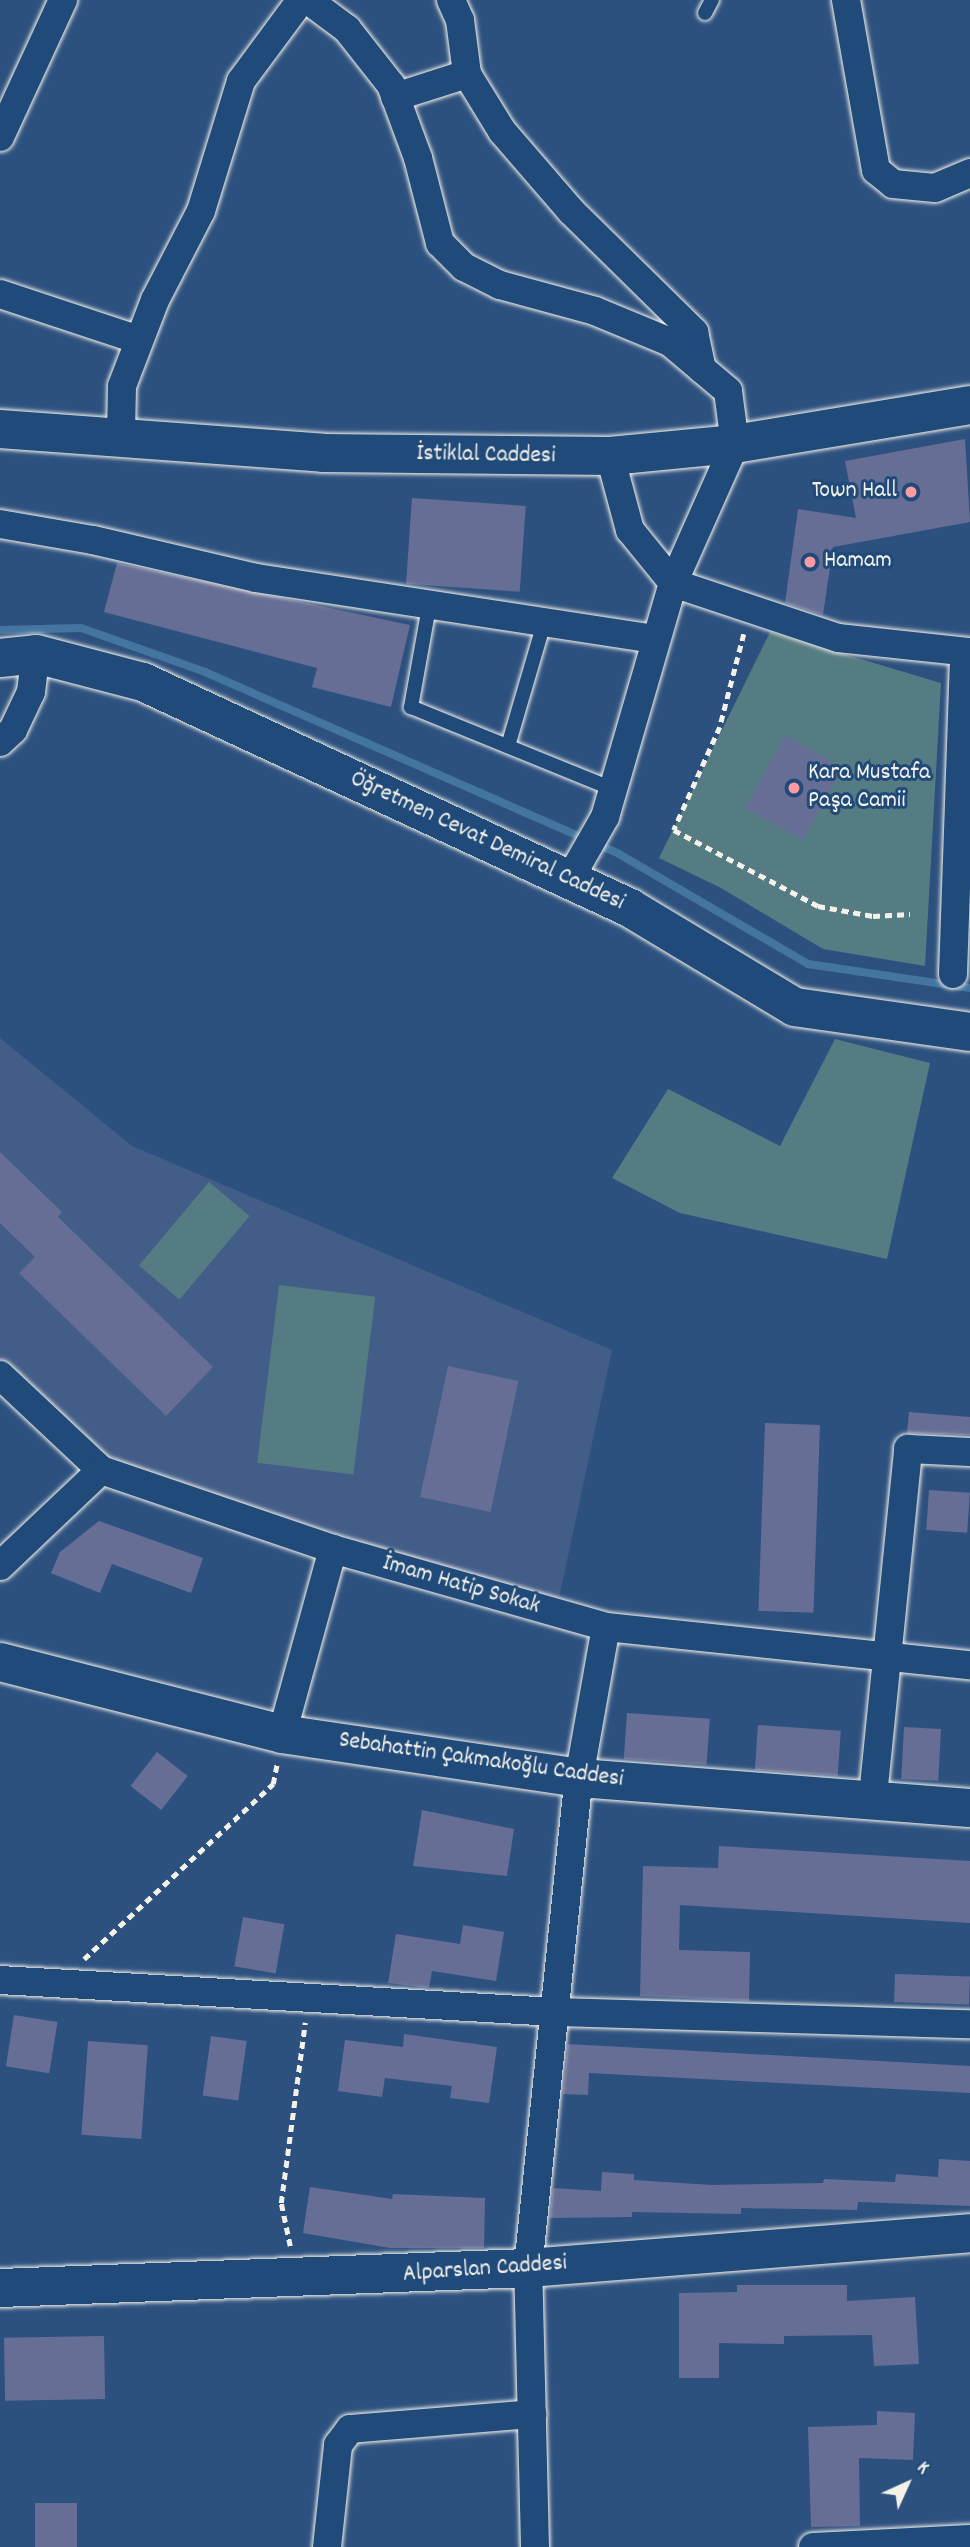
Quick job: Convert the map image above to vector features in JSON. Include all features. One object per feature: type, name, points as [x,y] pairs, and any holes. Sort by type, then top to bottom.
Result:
[{"type":"main road","name":"İstiklal Caddesi","points":[[0,429],[121,434],[323,453],[610,456],[735,444],[970,405]]},
{"type":"main road","name":"Öğretmen Cevat Demiral Caddesi","points":[[18,656],[143,682],[576,869],[630,908],[795,1007],[970,1032]]},
{"type":"main road","name":"Sebahattin Çakmakoğlu Caddesi","points":[[0,1662],[282,1734],[579,1778],[873,1796],[970,1808]]},
{"type":"main road","name":"Alparslan Caddesi","points":[[0,2288],[304,2280],[528,2268],[970,2233]]},
{"type":"street","points":[[0,137],[63,0]]},
{"type":"street","points":[[121,434],[122,386],[139,340],[201,211],[242,81],[301,0]]},
{"type":"street","points":[[308,0],[347,29],[396,97],[440,243],[464,267],[500,285],[595,311],[670,342],[728,391],[735,444],[673,583],[654,639],[605,817],[576,869]]},
{"type":"street","points":[[451,0],[460,20],[467,74],[502,131],[571,211],[694,332],[702,369]]},
{"type":"street","points":[[846,0],[876,170],[893,184],[935,188],[970,173]]},
{"type":"street","points":[[396,97],[467,74]]},
{"type":"street","points":[[0,294],[139,340]]},
{"type":"street","points":[[610,456],[630,530],[673,583],[749,612],[838,638],[967,652],[953,974]]},
{"type":"street","points":[[0,524],[93,540],[256,578],[429,607],[654,639]]},
{"type":"street","points":[[0,742],[13,730],[31,692],[18,656]]},
{"type":"street","name":"İmam Hatip Sokak","points":[[0,1375],[101,1470],[333,1549],[606,1627],[970,1665]]},
{"type":"street","points":[[873,1796],[908,1449],[970,1452]]},
{"type":"street","points":[[0,1566],[101,1470]]},
{"type":"street","points":[[282,1734],[333,1549]]},
{"type":"street","points":[[536,2547],[528,2268],[579,1778],[606,1627]]},
{"type":"street","points":[[0,1980],[555,2012],[970,2024]]},
{"type":"street","points":[[327,2547],[338,2445],[350,2429],[532,2414]]},
{"type":"street","points":[[813,2547],[930,2544],[970,2539]]},
{"type":"lane","points":[[429,607],[411,707],[613,789]]},
{"type":"lane","points":[[508,746],[544,623]]},
{"type":"path","points":[[749,612],[720,727],[674,830],[818,906],[873,916],[910,914]]},
{"type":"path","points":[[58,1984],[273,1784],[282,1734]]},
{"type":"path","points":[[304,2280],[281,2203],[309,1998]]},
{"type":"shaded area","points":[[0,1038],[132,1146],[612,1350],[558,1603],[88,1456],[0,1374]]},
{"type":"green space","points":[[770,632],[941,683],[925,966],[823,949],[721,888],[659,858]]},
{"type":"green space","points":[[835,1039],[930,1063],[887,1259],[680,1213],[612,1178],[668,1089],[780,1146]]},
{"type":"green space","points":[[209,1182],[250,1216],[180,1300],[139,1265]]},
{"type":"green space","points":[[279,1285],[375,1297],[353,1474],[257,1463]]},
{"type":"building","name":"Town Hall","points":[[965,439],[970,522],[833,547],[823,615],[785,603],[798,509],[856,518],[845,461]]},
{"type":"building","points":[[412,498],[526,506],[520,592],[406,584]]},
{"type":"building","points":[[117,563],[410,625],[391,707],[312,687],[317,668],[104,612]]},
{"type":"building","name":"Kara Mustafa Paşa Camii","points":[[785,736],[843,768],[803,840],[745,808]]},
{"type":"building","points":[[0,1152],[62,1212],[58,1217],[213,1367],[166,1416],[19,1273],[35,1257],[0,1223]]},
{"type":"building","points":[[448,1366],[518,1381],[491,1512],[420,1497]]},
{"type":"building","points":[[909,1412],[970,1417],[970,1435],[907,1433]]},
{"type":"building","points":[[765,1423],[820,1425],[813,1613],[758,1611]]},
{"type":"building","points":[[929,1490],[970,1493],[967,1533],[926,1530]]},
{"type":"building","points":[[99,1521],[203,1558],[191,1593],[112,1564],[100,1593],[51,1573],[60,1552]]},
{"type":"building","points":[[627,1713],[710,1719],[707,1765],[624,1759]]},
{"type":"building","points":[[758,1725],[841,1731],[838,1776],[755,1770]]},
{"type":"building","points":[[904,1727],[941,1729],[938,1781],[901,1779]]},
{"type":"building","points":[[157,1752],[188,1776],[161,1810],[131,1786]]},
{"type":"building","points":[[422,1810],[514,1829],[507,1876],[413,1866]]},
{"type":"building","points":[[719,1846],[970,1861],[970,1923],[680,1905],[679,1950],[750,1952],[749,2001],[640,1996],[643,1866],[718,1868]]},
{"type":"building","points":[[243,1917],[284,1924],[276,1974],[234,1966]]},
{"type":"building","points":[[463,1925],[504,1932],[496,1981],[432,1971],[429,1988],[388,1983],[396,1934],[460,1944]]},
{"type":"building","points":[[895,1974],[970,1977],[969,2005],[894,2002]]},
{"type":"building","points":[[14,2015],[57,2022],[49,2073],[6,2066]]},
{"type":"building","points":[[404,2034],[497,2047],[489,2103],[450,2098],[452,2086],[385,2078],[382,2097],[338,2091],[345,2040],[403,2047]]},
{"type":"building","points":[[211,2036],[247,2041],[238,2100],[203,2095]]},
{"type":"building","points":[[88,2041],[148,2045],[141,2139],[81,2135]]},
{"type":"building","points":[[568,2044],[970,2066],[970,2093],[589,2073],[588,2095],[563,2094]]},
{"type":"building","points":[[939,2159],[970,2161],[970,2206],[858,2202],[857,2210],[741,2208],[741,2214],[632,2212],[632,2217],[550,2218],[553,2188],[601,2191],[602,2172],[634,2174],[634,2180],[712,2185],[823,2183],[824,2179],[895,2182],[896,2174],[938,2177]]},
{"type":"building","points":[[310,2187],[392,2199],[393,2194],[485,2198],[484,2248],[390,2248],[303,2233]]},
{"type":"building","points":[[737,2285],[847,2285],[847,2301],[915,2297],[919,2364],[874,2366],[872,2335],[784,2336],[784,2344],[719,2343],[719,2378],[679,2378],[679,2293],[737,2292]]},
{"type":"building","points":[[104,2336],[105,2399],[5,2401],[4,2338]]},
{"type":"building","points":[[877,2411],[915,2413],[913,2460],[859,2458],[860,2526],[811,2527],[808,2427],[877,2425]]},
{"type":"building","points":[[35,2503],[77,2503],[77,2547],[35,2547]]},
{"type":"waterway","points":[[0,630],[81,628],[205,672],[619,854],[808,964],[970,988]]},
{"type":"place","name":"Town Hall","points":[[911,492]]},
{"type":"place","name":"Hamam","points":[[810,562]]},
{"type":"place","name":"Kara Mustafa Paşa Camii","points":[[794,788]]}]
